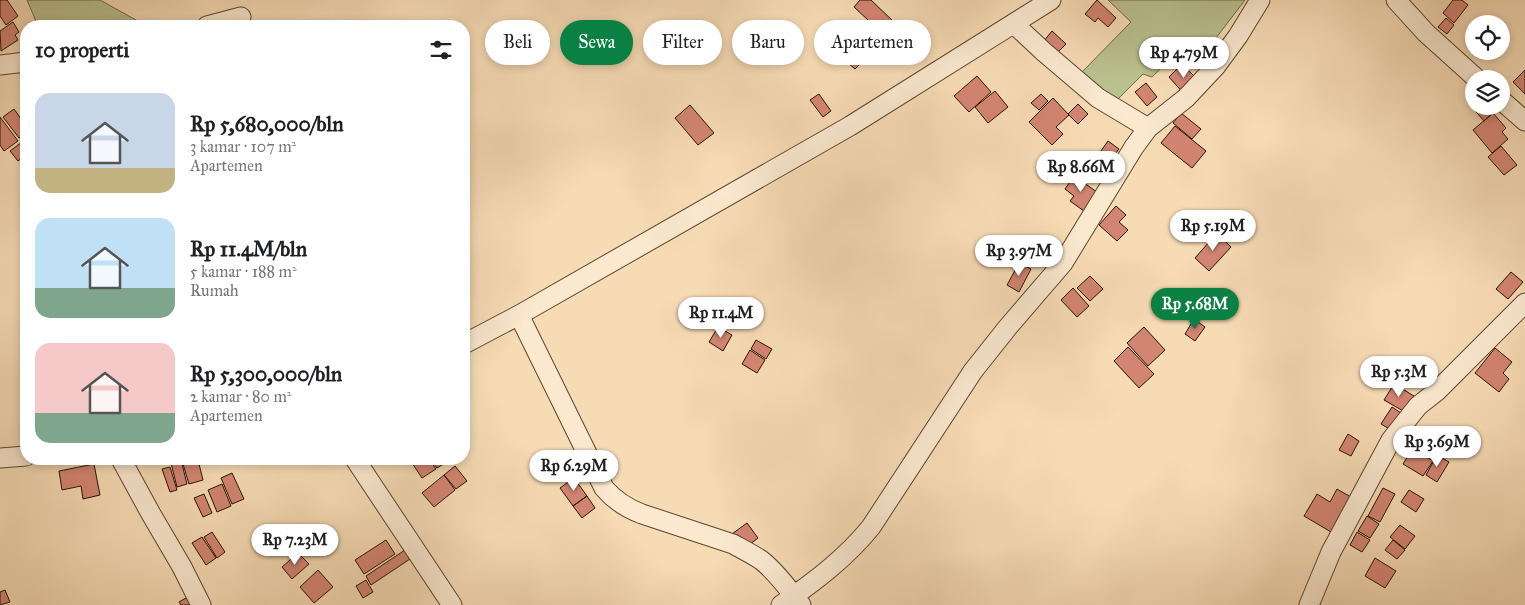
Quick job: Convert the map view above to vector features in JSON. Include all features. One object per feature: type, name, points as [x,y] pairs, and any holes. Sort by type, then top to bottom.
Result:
[{"type":"street","points":[[470,341],[519,315],[850,126],[1052,0]]},
{"type":"street","points":[[519,315],[604,488],[615,500],[628,509],[738,546],[762,562],[792,602],[856,546],[871,527],[972,371],[1063,263],[1134,147],[1148,128],[1186,98],[1216,66],[1238,36],[1260,0]]},
{"type":"street","points":[[1396,0],[1426,33],[1467,70]]},
{"type":"street","points":[[224,20],[240,14]]},
{"type":"street","points":[[1014,24],[1098,98],[1148,128]]},
{"type":"street","points":[[0,65],[20,63]]},
{"type":"street","points":[[1510,108],[1525,121]]},
{"type":"street","points":[[1308,605],[1330,552],[1391,440],[1418,406],[1437,391],[1525,303]]},
{"type":"street","points":[[0,458],[20,456]]},
{"type":"street","points":[[124,465],[150,514],[182,567],[201,605]]},
{"type":"street","points":[[359,465],[445,602]]},
{"type":"green space","points":[[27,0],[100,0],[136,20],[35,20]]},
{"type":"green space","points":[[1108,0],[1245,0],[1197,63],[1182,48],[1152,77],[1143,74],[1116,101],[1082,72],[1131,22]]},
{"type":"building","points":[[0,0],[7,0],[18,16],[6,25],[0,16]]},
{"type":"building","points":[[860,0],[871,0],[892,20],[868,20],[854,7]]},
{"type":"building","points":[[1097,0],[1116,18],[1108,27],[1098,18],[1095,22],[1085,14]]},
{"type":"building","points":[[1453,0],[1462,0],[1468,5],[1454,23],[1443,13]]},
{"type":"building","points":[[1446,18],[1454,25],[1447,34],[1438,27]]},
{"type":"building","points":[[13,22],[19,32],[15,35],[18,40],[1,51],[0,31]]},
{"type":"building","points":[[1052,31],[1066,44],[1056,54],[1043,42]]},
{"type":"building","points":[[1182,64],[1199,81],[1185,95],[1169,77]]},
{"type":"building","points":[[850,65],[859,65],[855,69]]},
{"type":"building","points":[[1525,70],[1525,94],[1513,82]]},
{"type":"building","points":[[977,76],[991,92],[969,112],[954,96]]},
{"type":"building","points":[[1146,83],[1157,97],[1147,106],[1135,92]]},
{"type":"building","points":[[995,91],[1008,107],[988,123],[975,107]]},
{"type":"building","points":[[819,94],[831,111],[823,117],[810,100]]},
{"type":"building","points":[[1041,94],[1048,101],[1039,110],[1031,103]]},
{"type":"building","points":[[1053,98],[1069,115],[1056,127],[1063,134],[1052,145],[1029,122]]},
{"type":"building","points":[[1078,104],[1088,114],[1078,124],[1068,114]]},
{"type":"building","points":[[690,105],[714,133],[698,145],[675,118]]},
{"type":"building","points":[[14,109],[20,118],[20,137],[19,138],[3,117]]},
{"type":"building","points":[[1181,113],[1201,129],[1192,139],[1173,123]]},
{"type":"building","points":[[1479,115],[1491,115],[1484,121]]},
{"type":"building","points":[[1491,115],[1495,115],[1506,128],[1502,132],[1508,139],[1492,153],[1473,130]]},
{"type":"building","points":[[0,117],[18,141],[4,151],[0,145]]},
{"type":"building","points":[[1175,126],[1206,151],[1192,168],[1161,143]]},
{"type":"building","points":[[1108,141],[1119,149],[1115,154],[1121,158],[1116,166],[1110,163],[1105,170],[1093,162]]},
{"type":"building","points":[[20,144],[20,160],[18,161],[10,151]]},
{"type":"building","points":[[1501,146],[1517,165],[1504,175],[1488,157]]},
{"type":"building","points":[[1074,176],[1097,192],[1084,211],[1070,201],[1074,196],[1065,189]]},
{"type":"building","points":[[1116,206],[1126,215],[1119,222],[1128,230],[1117,241],[1099,225]]},
{"type":"building","points":[[1217,233],[1231,247],[1209,271],[1195,258]]},
{"type":"building","points":[[1019,263],[1031,269],[1019,292],[1007,285]]},
{"type":"building","points":[[1511,272],[1523,282],[1508,299],[1496,289]]},
{"type":"building","points":[[1090,276],[1103,289],[1090,301],[1077,288]]},
{"type":"building","points":[[1073,288],[1089,306],[1077,317],[1061,300]]},
{"type":"building","points":[[1194,319],[1205,327],[1195,341],[1185,334]]},
{"type":"building","points":[[718,327],[732,335],[723,351],[709,342]]},
{"type":"building","points":[[1144,327],[1165,350],[1148,366],[1127,343]]},
{"type":"building","points":[[756,340],[772,349],[766,359],[751,349]]},
{"type":"building","points":[[1128,347],[1154,374],[1139,388],[1114,361]]},
{"type":"building","points":[[1495,348],[1512,362],[1503,373],[1509,379],[1499,392],[1475,373]]},
{"type":"building","points":[[750,350],[765,360],[757,373],[742,364]]},
{"type":"building","points":[[1394,384],[1414,396],[1405,412],[1384,400]]},
{"type":"building","points":[[1392,407],[1404,415],[1393,431],[1381,424]]},
{"type":"building","points":[[1348,434],[1359,441],[1351,456],[1339,450]]},
{"type":"building","points":[[1413,448],[1433,461],[1423,476],[1403,464]]},
{"type":"building","points":[[1437,455],[1449,462],[1437,482],[1426,475]]},
{"type":"building","points":[[94,465],[100,495],[83,499],[81,486],[62,490],[59,471]]},
{"type":"building","points":[[172,465],[182,465],[187,484],[177,487]]},
{"type":"building","points":[[183,465],[199,465],[203,480],[189,484]]},
{"type":"building","points":[[413,465],[433,465],[436,469],[422,478]]},
{"type":"building","points":[[455,466],[467,481],[456,489],[444,475]]},
{"type":"building","points":[[170,467],[177,490],[170,492],[162,469]]},
{"type":"building","points":[[232,473],[244,499],[232,504],[221,478]]},
{"type":"building","points":[[444,475],[455,490],[434,507],[422,493]]},
{"type":"building","points":[[574,478],[587,496],[573,506],[560,488]]},
{"type":"building","points":[[222,484],[231,506],[217,512],[208,490]]},
{"type":"building","points":[[1383,488],[1395,494],[1380,522],[1368,516]]},
{"type":"building","points":[[1337,489],[1356,500],[1331,532],[1304,516],[1317,494],[1330,502]]},
{"type":"building","points":[[1409,490],[1424,499],[1416,512],[1401,502]]},
{"type":"building","points":[[204,494],[212,513],[203,517],[194,498]]},
{"type":"building","points":[[587,496],[595,508],[582,518],[573,506]]},
{"type":"building","points":[[1367,516],[1379,524],[1370,538],[1358,531]]},
{"type":"building","points":[[747,523],[758,538],[744,549],[732,534]]},
{"type":"building","points":[[1400,525],[1415,536],[1405,549],[1390,537]]},
{"type":"building","points":[[296,531],[305,546],[293,553],[284,539]]},
{"type":"building","points":[[212,532],[225,552],[217,558],[204,537]]},
{"type":"building","points":[[1357,532],[1370,540],[1362,552],[1350,545]]},
{"type":"building","points":[[202,537],[216,558],[206,565],[192,543]]},
{"type":"building","points":[[386,540],[395,554],[364,574],[355,560]]},
{"type":"building","points":[[1393,540],[1405,550],[1397,559],[1385,550]]},
{"type":"building","points":[[405,550],[410,559],[371,585],[366,576]]},
{"type":"building","points":[[298,553],[309,564],[292,579],[282,567]]},
{"type":"building","points":[[1375,558],[1396,571],[1385,588],[1365,576]]},
{"type":"building","points":[[318,570],[333,587],[314,603],[300,587]]},
{"type":"building","points":[[366,580],[373,592],[363,598],[356,586]]},
{"type":"building","points":[[5,590],[10,602],[0,605],[0,592]]},
{"type":"building","points":[[191,595],[197,605],[181,605],[179,602]]}]
